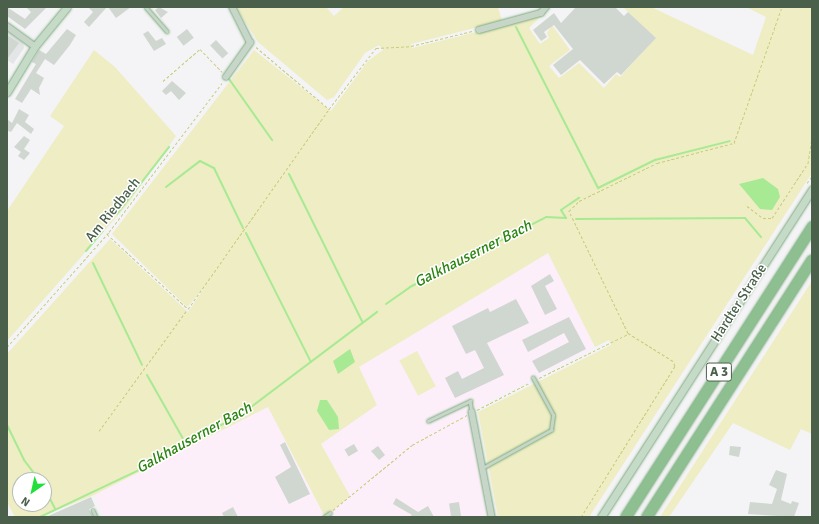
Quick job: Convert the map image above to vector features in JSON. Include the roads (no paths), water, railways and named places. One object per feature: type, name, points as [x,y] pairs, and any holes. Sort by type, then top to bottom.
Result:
[{"type":"highway","name":"A 3","points":[[626,517],[812,227]]},
{"type":"highway","name":"A 3","points":[[647,517],[812,260]]},
{"type":"main road","points":[[7,92],[35,46],[67,7]]},
{"type":"main road","name":"Hardter Straße","points":[[601,517],[812,189]]},
{"type":"street","points":[[226,78],[250,43],[232,7]]},
{"type":"street","points":[[479,30],[541,13],[546,7]]},
{"type":"street","points":[[7,26],[35,46]]},
{"type":"street","points":[[472,412],[492,517]]},
{"type":"lane","points":[[146,7],[167,31]]},
{"type":"lane","points":[[483,467],[551,430],[553,415],[533,378]]},
{"type":"lane","points":[[428,421],[470,401],[472,412]]},
{"type":"lane","points":[[92,510],[96,517]]},
{"type":"lane","points":[[324,517],[330,512]]},
{"type":"waterway","points":[[516,27],[598,188],[655,160],[730,141]]},
{"type":"waterway","points":[[229,79],[272,140]]},
{"type":"waterway","points":[[117,214],[169,147]]},
{"type":"waterway","points":[[166,187],[200,161],[214,168],[243,228]]},
{"type":"waterway","points":[[289,174],[363,323]]},
{"type":"waterway","points":[[566,218],[561,210],[579,198]]},
{"type":"waterway","name":"Galkhauserner Bach","points":[[386,304],[410,287],[546,217],[566,218]]},
{"type":"waterway","name":"Galkhauserner Bach","points":[[576,219],[745,218],[761,237]]},
{"type":"waterway","points":[[86,251],[103,231]]},
{"type":"waterway","points":[[246,233],[311,362]]},
{"type":"waterway","points":[[93,263],[142,365]]},
{"type":"waterway","name":"Galkhauserner Bach","points":[[40,517],[139,470],[243,413],[377,312]]},
{"type":"waterway","points":[[147,375],[186,444]]},
{"type":"waterway","points":[[7,425],[24,460],[33,472]]},
{"type":"waterway","points":[[52,503],[55,509]]}]
